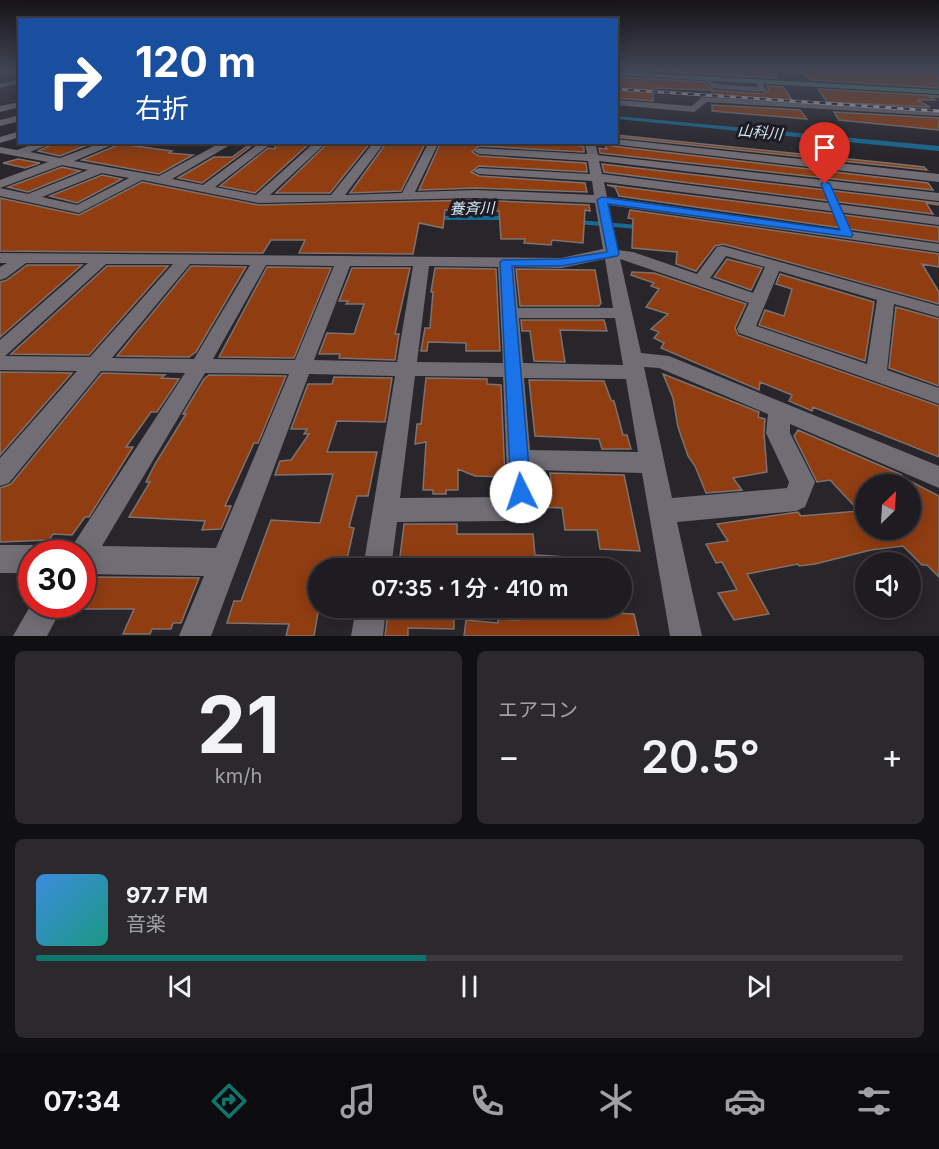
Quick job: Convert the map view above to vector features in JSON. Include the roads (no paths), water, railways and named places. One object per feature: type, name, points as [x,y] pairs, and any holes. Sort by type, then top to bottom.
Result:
[{"type":"street","points":[[618,102],[694,108],[705,99],[739,100],[939,113]]},
{"type":"street","points":[[0,100],[18,103]]},
{"type":"street","points":[[0,109],[18,104]]},
{"type":"street","points":[[0,123],[18,118]]},
{"type":"street","points":[[0,140],[18,135]]},
{"type":"street","points":[[618,142],[939,178]]},
{"type":"street","points":[[0,159],[44,144]]},
{"type":"street","points":[[0,184],[109,144]]},
{"type":"street","points":[[161,180],[226,144]]},
{"type":"street","points":[[205,189],[265,144]]},
{"type":"street","points":[[259,199],[320,144]]},
{"type":"street","points":[[335,199],[378,144]]},
{"type":"street","points":[[406,196],[433,144]]},
{"type":"street","points":[[590,144],[686,636]]},
{"type":"street","points":[[476,195],[479,147],[939,197]]},
{"type":"street","points":[[0,150],[259,199],[476,195],[602,200],[939,248]]},
{"type":"street","points":[[814,164],[847,235]]},
{"type":"street","points":[[29,198],[101,169]]},
{"type":"street","points":[[479,171],[597,177],[939,220]]},
{"type":"street","points":[[0,192],[79,209],[142,177]]},
{"type":"street","points":[[700,281],[722,250],[939,312]]},
{"type":"street","points":[[0,258],[561,262],[613,254],[628,255],[758,300]]},
{"type":"street","points":[[0,275],[23,258]]},
{"type":"street","points":[[0,351],[102,259]]},
{"type":"street","points":[[0,475],[185,260]]},
{"type":"street","points":[[90,540],[200,365],[261,260]]},
{"type":"street","points":[[195,636],[344,261]]},
{"type":"street","points":[[379,558],[422,261]]},
{"type":"street","points":[[386,510],[522,509],[506,262]]},
{"type":"street","points":[[774,265],[746,329],[939,396]]},
{"type":"street","points":[[876,375],[886,297]]},
{"type":"street","points":[[510,313],[623,313]]},
{"type":"street","points":[[0,363],[513,371],[634,365],[662,361],[939,477]]},
{"type":"street","points":[[662,511],[796,499],[802,482],[778,433],[779,411]]},
{"type":"street","points":[[519,460],[653,463]]},
{"type":"street","points":[[0,559],[18,559]]},
{"type":"street","points":[[96,560],[224,562]]},
{"type":"street","points":[[29,636],[40,618]]},
{"type":"street","points":[[367,636],[370,618]]},
{"type":"water","name":"山科川","points":[[618,116],[939,146],[939,151],[618,119]]},
{"type":"waterway","name":"養斉川","points":[[437,218],[506,218]]},
{"type":"waterway","name":"養斉川","points":[[578,222],[638,227]]},
{"type":"railway","points":[[758,99],[939,111]]}]
